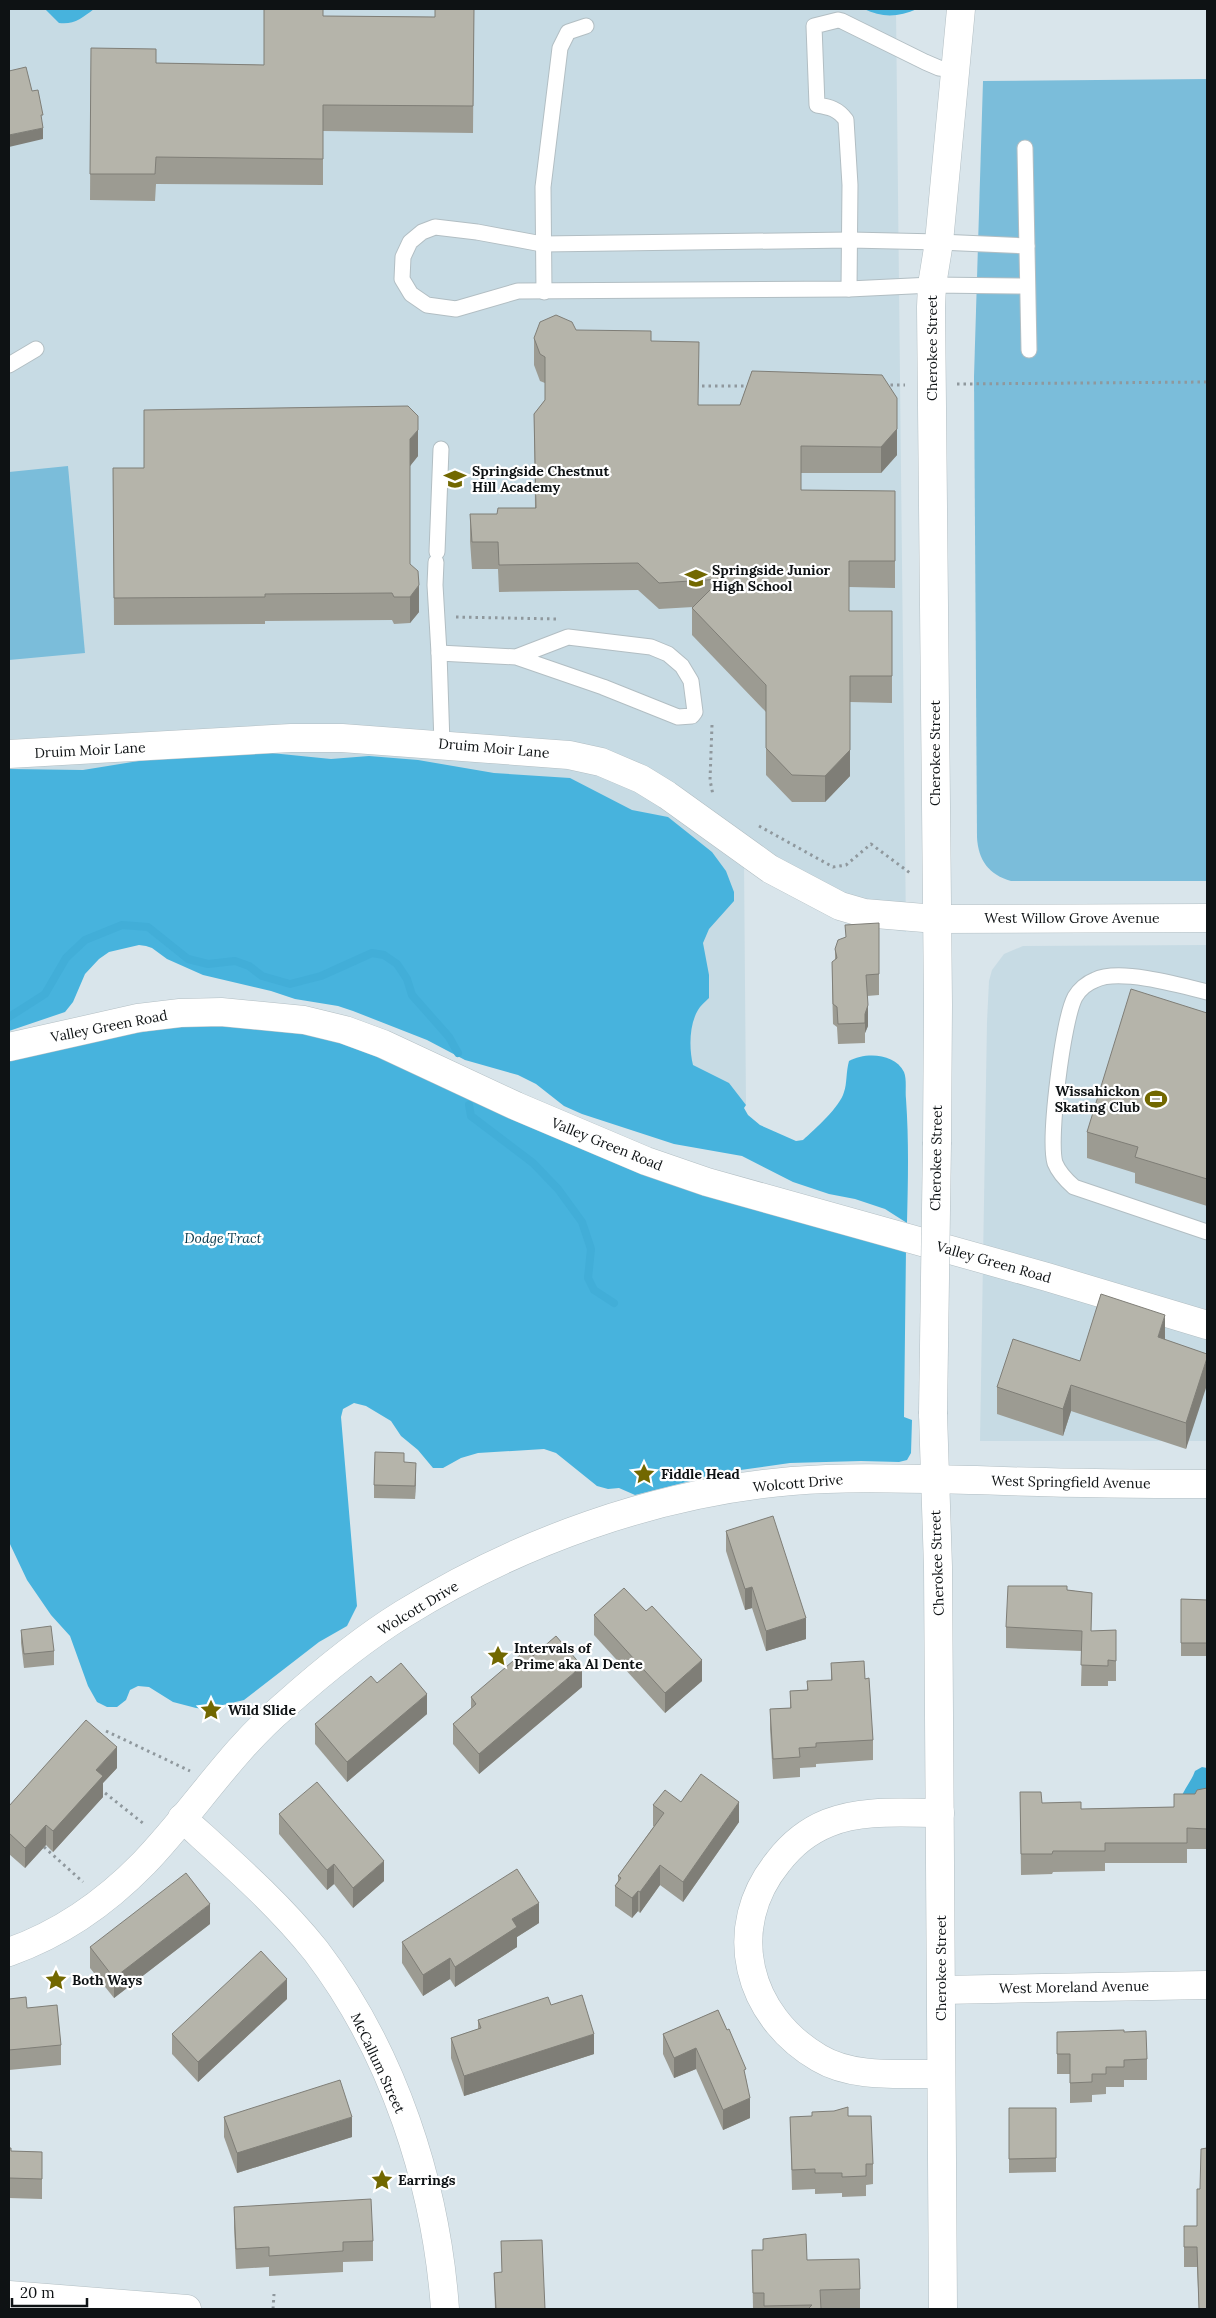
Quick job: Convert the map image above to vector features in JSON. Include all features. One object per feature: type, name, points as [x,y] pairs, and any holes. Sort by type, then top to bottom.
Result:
[{"type":"street","name":"Cherokee Street","points":[[943,2309],[938,1567],[933,1414],[937,1142],[932,284],[939,242],[961,9]]},
{"type":"street","name":"Druim Moir Lane","points":[[9,754],[291,738],[342,738],[569,755],[621,768],[668,795],[770,869],[840,906],[864,913],[936,919]]},
{"type":"street","name":"West Willow Grove Avenue","points":[[936,919],[1207,918]]},
{"type":"street","name":"Valley Green Road","points":[[9,1047],[138,1018],[180,1013],[221,1012],[304,1020],[345,1030],[383,1044],[559,1125],[646,1161],[707,1182],[1047,1277],[1207,1326]]},
{"type":"street","name":"Wolcott Drive","points":[[9,1952],[53,1933],[106,1898],[146,1861],[235,1753],[265,1721],[360,1644],[437,1594],[534,1546],[653,1506],[718,1491],[791,1481],[886,1478],[934,1479]]},
{"type":"street","name":"West Springfield Avenue","points":[[934,1479],[1207,1484]]},
{"type":"street","points":[[940,1813],[852,1816],[828,1822],[808,1833],[788,1848],[771,1870],[758,1892],[750,1918],[747,1946],[752,1977],[765,2004],[781,2026],[799,2045],[821,2060],[844,2068],[873,2074],[942,2074]]},
{"type":"street","name":"McCallum Street","points":[[182,1818],[285,1915],[316,1952],[362,2021],[394,2091],[421,2170],[437,2238],[445,2309]]},
{"type":"street","name":"West Moreland Avenue","points":[[942,1990],[1207,1985]]},
{"type":"street","points":[[9,2295],[187,2309]]},
{"type":"lane","points":[[850,289],[850,185],[846,120],[841,113],[832,108],[817,105],[814,26],[838,20],[842,21],[925,62],[939,68],[956,70]]},
{"type":"lane","points":[[544,292],[542,244],[543,187],[560,48],[568,32],[586,26]]},
{"type":"lane","points":[[1025,148],[1029,350]]},
{"type":"lane","points":[[1027,246],[850,240],[542,244],[477,232],[434,227],[422,232],[410,242],[403,257],[402,279],[411,294],[427,305],[456,309],[518,291],[850,289],[932,284],[1028,286]]},
{"type":"lane","points":[[9,364],[36,349]]},
{"type":"lane","points":[[441,449],[435,584],[442,744]]},
{"type":"lane","points":[[439,653],[516,657],[603,687],[678,717],[692,716],[695,712],[691,681],[682,666],[668,654],[650,648],[568,636],[516,657]]},
{"type":"lane","points":[[1207,992],[1142,978],[1110,976],[1096,979],[1085,985],[1076,997],[1067,1020],[1059,1070],[1053,1150],[1062,1177],[1074,1187],[1207,1232]]},
{"type":"path","points":[[954,384],[1207,382]]},
{"type":"path","points":[[879,385],[908,385]]},
{"type":"path","points":[[702,386],[751,386]]},
{"type":"path","points":[[871,844],[914,876]]},
{"type":"path","points":[[106,1731],[190,1771],[196,1776]]},
{"type":"path","points":[[98,1788],[146,1825]]},
{"type":"path","points":[[44,1847],[86,1884]]},
{"type":"path","points":[[273,2309],[274,2294]]},
{"type":"shaded area","name":"Springside Chestnut Hill Academy","points":[[9,9],[896,9],[906,932],[882,927],[744,861],[746,1105],[456,909],[9,912]]},
{"type":"shaded area","points":[[1207,79],[1207,881],[1011,881],[997,875],[986,865],[980,853],[977,837],[974,377],[983,81]]},
{"type":"shaded area","points":[[68,466],[85,653],[9,660],[9,472]]},
{"type":"shaded area","points":[[1207,945],[1207,1441],[980,1441],[987,1022],[989,981],[992,970],[1004,954],[1023,946]]},
{"type":"shaded area","points":[[1202,1767],[1207,1768],[1207,1794],[1180,1800],[1195,1771]]},
{"type":"green space","points":[[45,9],[94,9],[78,20],[69,23],[59,23]]},
{"type":"green space","points":[[864,9],[917,9],[904,14],[884,15]]},
{"type":"green space","points":[[261,752],[331,759],[369,756],[418,760],[494,773],[570,778],[632,810],[668,817],[712,852],[726,871],[734,892],[734,901],[709,929],[703,943],[709,975],[709,998],[699,1008],[691,1030],[690,1045],[693,1065],[729,1083],[746,1105],[744,1108],[748,1115],[760,1125],[796,1141],[803,1140],[826,1118],[842,1098],[849,1061],[863,1056],[879,1056],[894,1061],[904,1072],[905,1078],[908,1146],[907,1223],[885,1209],[793,1182],[742,1156],[674,1144],[582,1114],[564,1106],[536,1084],[518,1075],[465,1060],[427,1040],[353,1011],[338,1006],[295,999],[271,991],[203,975],[167,959],[146,946],[139,945],[109,952],[99,959],[85,974],[73,1002],[65,1012],[9,1031],[9,769],[83,770],[151,759]]},
{"type":"green space","name":"Dodge Tract","points":[[202,1024],[298,1031],[331,1038],[906,1249],[904,1417],[912,1420],[911,1453],[907,1460],[899,1462],[790,1463],[726,1472],[635,1495],[619,1488],[608,1489],[597,1486],[556,1453],[544,1449],[478,1453],[461,1458],[443,1468],[433,1468],[418,1450],[401,1436],[391,1421],[366,1406],[354,1403],[343,1409],[341,1417],[357,1606],[347,1626],[319,1642],[244,1700],[206,1709],[196,1708],[173,1702],[149,1687],[138,1686],[130,1690],[126,1700],[117,1707],[107,1707],[97,1702],[88,1686],[70,1636],[51,1615],[27,1580],[9,1542],[9,1060],[129,1034]]},
{"type":"building","points":[[264,9],[323,9],[323,16],[435,17],[435,9],[474,9],[473,106],[323,105],[323,159],[156,157],[155,174],[90,174],[91,48],[156,49],[156,63],[264,65]]},
{"type":"building","points":[[26,67],[32,91],[38,90],[43,115],[41,115],[43,128],[9,135],[9,71]]},
{"type":"building","name":"Springside Junior High School","points":[[556,315],[572,322],[576,330],[651,331],[651,341],[699,342],[698,405],[740,405],[752,371],[882,375],[897,398],[897,429],[881,447],[801,446],[801,490],[895,491],[895,561],[849,561],[849,611],[892,611],[892,676],[850,676],[850,750],[825,776],[792,775],[766,748],[766,685],[692,608],[721,579],[659,583],[638,563],[499,565],[498,542],[472,542],[470,514],[497,514],[498,508],[536,508],[534,414],[545,400],[545,357],[540,354],[534,338],[540,322]]},
{"type":"building","points":[[408,406],[418,416],[418,430],[410,439],[410,564],[418,571],[419,585],[410,597],[394,597],[392,593],[265,594],[265,597],[114,598],[113,468],[144,468],[144,410]]},
{"type":"building","points":[[879,923],[879,974],[866,975],[868,1005],[865,1023],[838,1024],[837,1007],[833,1004],[832,962],[837,958],[835,949],[838,940],[846,937],[845,925]]},
{"type":"building","name":"Wissahickon Skating Club","points":[[1131,989],[1207,1013],[1207,1179],[1135,1157],[1138,1147],[1087,1132]]},
{"type":"building","points":[[1101,1294],[1165,1315],[1158,1337],[1207,1354],[1186,1423],[1071,1385],[1063,1409],[997,1387],[1013,1339],[1080,1361]]},
{"type":"building","points":[[375,1452],[404,1453],[404,1462],[416,1463],[415,1486],[374,1485]]},
{"type":"building","points":[[773,1516],[806,1618],[766,1631],[752,1587],[745,1589],[726,1531]]},
{"type":"building","points":[[1008,1586],[1067,1586],[1067,1590],[1092,1593],[1091,1631],[1116,1630],[1116,1661],[1108,1660],[1108,1666],[1081,1665],[1082,1631],[1006,1627]]},
{"type":"building","points":[[624,1588],[646,1611],[652,1606],[702,1660],[665,1693],[594,1615]]},
{"type":"building","points":[[1181,1599],[1207,1600],[1207,1643],[1181,1643]]},
{"type":"building","points":[[51,1626],[54,1651],[24,1654],[21,1630]]},
{"type":"building","points":[[556,1636],[582,1666],[479,1754],[453,1724],[476,1704],[471,1697],[527,1649],[533,1656]]},
{"type":"building","points":[[864,1661],[865,1679],[869,1678],[873,1740],[816,1743],[816,1747],[799,1748],[800,1757],[773,1759],[770,1709],[791,1708],[790,1691],[808,1690],[807,1681],[832,1680],[831,1663]]},
{"type":"building","points":[[401,1663],[427,1694],[347,1762],[315,1724],[371,1676],[377,1683]]},
{"type":"building","points":[[86,1720],[117,1747],[96,1770],[103,1776],[53,1831],[46,1825],[25,1848],[9,1833],[9,1806]]},
{"type":"building","points":[[701,1774],[739,1802],[683,1882],[660,1865],[640,1892],[638,1891],[632,1898],[615,1886],[621,1878],[618,1876],[664,1813],[653,1805],[665,1790],[681,1802]]},
{"type":"building","points":[[317,1782],[384,1861],[353,1888],[334,1864],[327,1870],[279,1814]]},
{"type":"building","points":[[1207,1788],[1207,1829],[1187,1828],[1187,1843],[1105,1843],[1105,1851],[1053,1851],[1052,1854],[1021,1854],[1020,1792],[1041,1792],[1042,1803],[1081,1802],[1081,1809],[1174,1807],[1174,1794],[1195,1794],[1197,1790]]},
{"type":"building","points":[[517,1869],[539,1903],[512,1919],[517,1927],[455,1967],[450,1958],[423,1975],[402,1942]]},
{"type":"building","points":[[186,1873],[210,1904],[114,1978],[90,1947]]},
{"type":"building","points":[[261,1951],[287,1979],[198,2062],[172,2034]]},
{"type":"building","points":[[582,1995],[594,2034],[464,2076],[451,2038],[481,2028],[478,2020],[548,1997],[551,2005]]},
{"type":"building","points":[[26,1997],[27,2008],[57,2005],[61,2045],[9,2050],[9,1999]]},
{"type":"building","points":[[718,2010],[727,2030],[729,2029],[746,2069],[744,2070],[750,2098],[723,2110],[696,2048],[674,2058],[663,2034]]},
{"type":"building","points":[[1124,2030],[1124,2032],[1146,2031],[1147,2059],[1124,2060],[1124,2067],[1106,2067],[1106,2074],[1092,2074],[1092,2082],[1070,2083],[1070,2054],[1057,2054],[1057,2032]]},
{"type":"building","points":[[340,2080],[352,2117],[237,2153],[224,2117]]},
{"type":"building","points":[[848,2107],[848,2116],[871,2116],[873,2164],[866,2164],[866,2176],[842,2177],[842,2173],[815,2173],[815,2169],[792,2170],[790,2117],[812,2116],[812,2112],[834,2111]]},
{"type":"building","points":[[1009,2108],[1056,2108],[1056,2158],[1009,2159]]},
{"type":"building","points":[[9,2148],[11,2148],[11,2151],[42,2152],[42,2179],[9,2178]]},
{"type":"building","points":[[1207,2148],[1207,2309],[1199,2309],[1197,2247],[1184,2247],[1184,2226],[1197,2226],[1197,2189],[1200,2189],[1201,2149]]},
{"type":"building","points":[[371,2199],[373,2241],[343,2242],[343,2251],[269,2256],[269,2247],[236,2249],[234,2207]]},
{"type":"building","points":[[806,2234],[807,2260],[859,2259],[860,2289],[820,2290],[821,2309],[808,2309],[812,2305],[764,2306],[764,2293],[753,2293],[752,2250],[763,2250],[763,2239]]},
{"type":"building","points":[[542,2240],[545,2309],[496,2309],[494,2273],[502,2272],[501,2241]]},
{"type":"waterway","points":[[9,1017],[45,994],[66,958],[85,940],[122,925],[148,927],[188,959],[208,964],[235,961],[249,966],[262,976],[290,984],[321,976],[372,953],[384,955],[397,964],[407,979],[412,995],[449,1037],[458,1053]]},
{"type":"waterway","points":[[469,1105],[471,1116],[533,1163],[558,1189],[582,1222],[591,1249],[588,1278],[594,1290],[614,1303]]},
{"type":"place","name":"Springside Chestnut Hill Academy","points":[[455,479]]},
{"type":"place","name":"Springside Junior High School","points":[[696,578]]},
{"type":"place","name":"Wissahickon Skating Club","points":[[1156,1099]]},
{"type":"place","name":"Fiddle Head","points":[[644,1474]]},
{"type":"place","name":"Intervals of Prime aka Al Dente","points":[[498,1656]]},
{"type":"place","name":"Wild Slide","points":[[211,1710]]},
{"type":"place","name":"Both Ways","points":[[56,1980]]},
{"type":"place","name":"Earrings","points":[[382,2180]]}]
